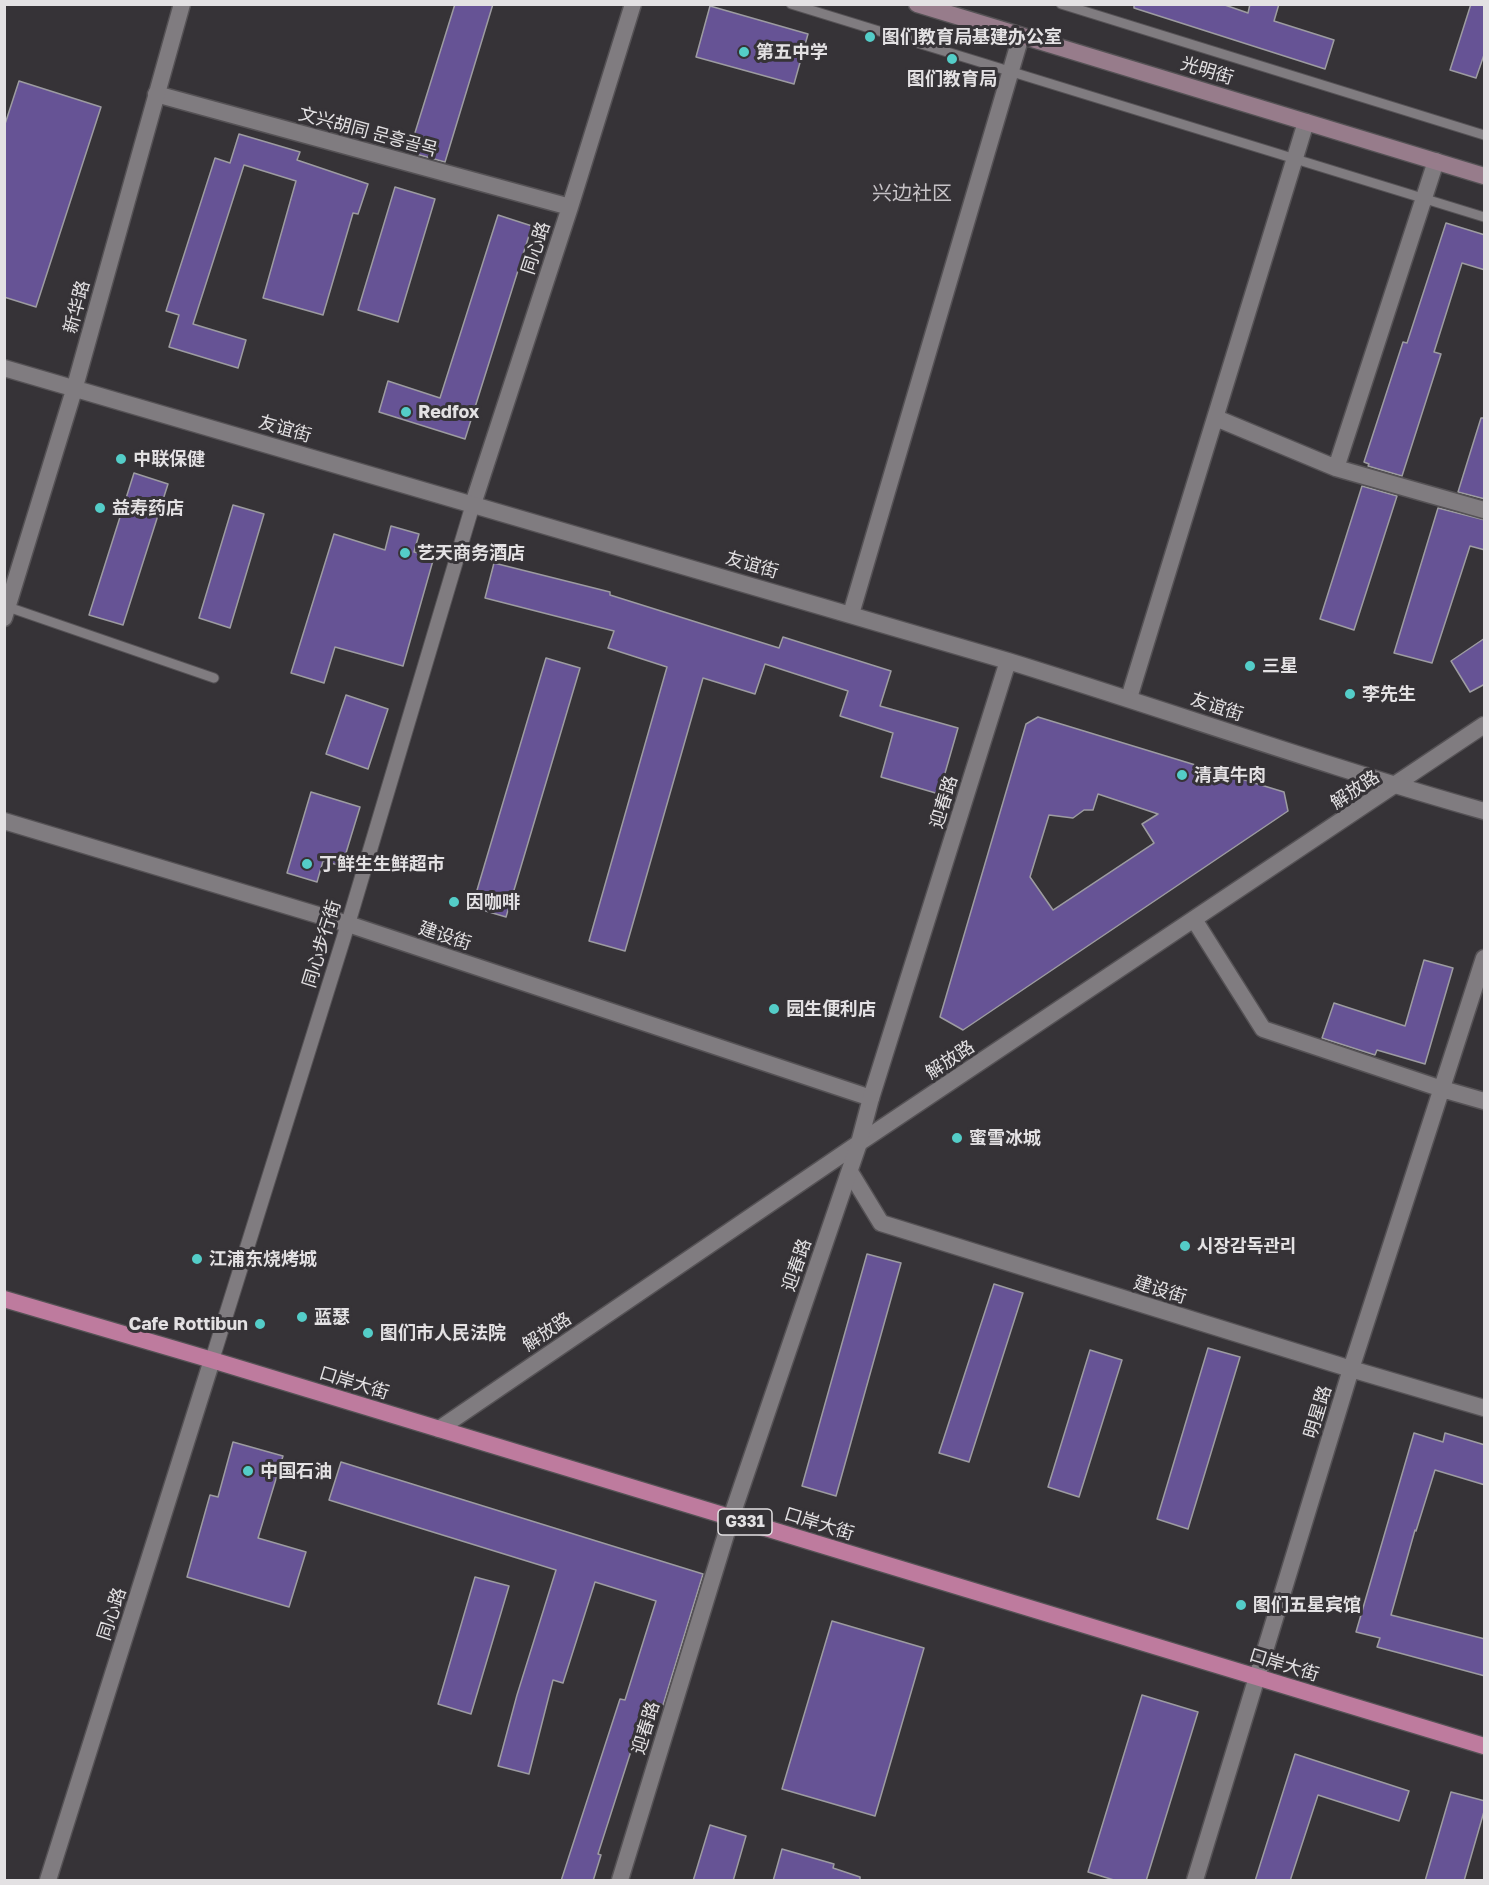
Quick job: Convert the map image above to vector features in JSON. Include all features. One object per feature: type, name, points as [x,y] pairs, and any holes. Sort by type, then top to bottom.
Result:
[{"type":"highway","name":"口岸大街","points":[[4,1299],[1485,1746]]},
{"type":"main road","name":"光明街","points":[[917,4],[1485,176]]},
{"type":"street","name":"新华路","points":[[6,612],[74,390],[182,4]]},
{"type":"street","name":"同心路","points":[[474,504],[633,4]]},
{"type":"street","points":[[851,615],[1021,36]]},
{"type":"street","name":"文兴胡同 문흥골목","points":[[156,94],[570,207]]},
{"type":"street","points":[[1130,698],[1306,122]]},
{"type":"street","points":[[1336,468],[1436,161]]},
{"type":"street","name":"友谊街","points":[[4,368],[1008,661],[1130,698],[1396,786],[1485,811]]},
{"type":"street","points":[[1216,418],[1336,468],[1485,510]]},
{"type":"street","name":"同心步行街","points":[[212,1360],[348,924],[474,504]]},
{"type":"street","name":"迎春路","points":[[620,1881],[731,1518],[850,1172],[1008,661]]},
{"type":"street","name":"解放路","points":[[439,1429],[859,1143],[1195,921],[1485,725]]},
{"type":"street","name":"建设街","points":[[4,821],[348,924],[871,1098]]},
{"type":"street","points":[[1195,921],[1263,1029],[1442,1089],[1485,1101]]},
{"type":"street","name":"明星路","points":[[1195,1881],[1351,1369],[1485,958]]},
{"type":"street","name":"建设街","points":[[850,1172],[881,1224],[1485,1408]]},
{"type":"street","name":"同心路","points":[[48,1881],[212,1360]]},
{"type":"lane","points":[[791,4],[1485,216]]},
{"type":"lane","points":[[1061,4],[1485,135]]},
{"type":"lane","points":[[6,612],[214,678]]},
{"type":"building","points":[[455,4],[493,4],[445,162],[409,152]]},
{"type":"building","points":[[1134,4],[1222,4],[1248,13],[1250,4],[1279,4],[1274,21],[1334,40],[1325,69],[1134,8]]},
{"type":"building","points":[[1471,4],[1485,4],[1485,52],[1476,78],[1450,70]]},
{"type":"building","points":[[710,6],[808,34],[794,84],[696,57]]},
{"type":"building","points":[[19,81],[101,107],[36,307],[4,297],[4,127]]},
{"type":"building","points":[[239,134],[300,152],[297,160],[368,184],[358,214],[353,213],[323,315],[263,298],[296,181],[244,165],[193,324],[246,340],[238,368],[169,347],[179,315],[166,311],[215,158],[230,163]]},
{"type":"building","points":[[395,187],[435,199],[398,322],[358,310]]},
{"type":"building","points":[[498,215],[532,226],[465,439],[379,412],[388,381],[440,398]]},
{"type":"building","points":[[1446,223],[1485,235],[1485,270],[1462,263],[1434,352],[1441,354],[1402,476],[1368,466],[1369,464],[1364,462],[1403,342],[1407,343]]},
{"type":"building","points":[[1481,418],[1485,418],[1485,499],[1458,492]]},
{"type":"building","points":[[134,473],[168,484],[123,625],[89,615]]},
{"type":"building","points":[[1362,486],[1397,496],[1354,630],[1320,619]]},
{"type":"building","points":[[233,505],[264,514],[230,628],[199,618]]},
{"type":"building","points":[[1438,508],[1485,520],[1485,550],[1470,546],[1432,663],[1394,653]]},
{"type":"building","points":[[391,526],[419,534],[414,552],[434,557],[403,666],[335,647],[324,683],[291,673],[334,534],[385,550]]},
{"type":"building","points":[[494,563],[610,592],[610,595],[779,648],[783,637],[891,671],[880,706],[958,728],[939,794],[881,777],[893,733],[840,716],[848,691],[765,664],[755,694],[703,678],[625,951],[589,941],[667,667],[608,648],[614,631],[485,598]]},
{"type":"building","points":[[1485,638],[1485,684],[1470,692],[1451,661]]},
{"type":"building","points":[[546,658],[580,668],[506,917],[472,907]]},
{"type":"building","points":[[346,695],[388,709],[368,769],[326,754]]},
{"type":"building","points":[[1038,717],[1284,792],[1288,811],[963,1030],[940,1017],[1026,724]],"holes":[[[1098,794],[1158,814],[1142,824],[1154,843],[1053,910],[1030,877],[1049,815],[1073,818],[1084,810],[1093,810]]]},
{"type":"building","points":[[311,792],[360,807],[342,866],[323,861],[317,882],[287,873]]},
{"type":"building","points":[[1424,960],[1453,968],[1425,1064],[1377,1050],[1375,1055],[1322,1038],[1334,1003],[1405,1026]]},
{"type":"building","points":[[867,1254],[901,1263],[836,1496],[802,1486]]},
{"type":"building","points":[[994,1284],[1023,1293],[969,1462],[939,1453]]},
{"type":"building","points":[[1208,1348],[1240,1357],[1188,1529],[1157,1519]]},
{"type":"building","points":[[1090,1350],[1122,1360],[1079,1497],[1048,1487]]},
{"type":"building","points":[[1414,1433],[1443,1442],[1445,1433],[1485,1445],[1485,1485],[1435,1470],[1391,1615],[1485,1639],[1485,1676],[1377,1647],[1380,1638],[1356,1632]]},
{"type":"building","points":[[233,1442],[283,1456],[258,1538],[306,1552],[289,1607],[187,1577],[210,1495],[218,1497]]},
{"type":"building","points":[[341,1462],[703,1574],[663,1705],[647,1701],[598,1854],[601,1855],[593,1881],[561,1881],[620,1699],[625,1700],[656,1601],[595,1582],[563,1683],[553,1680],[529,1774],[498,1766],[517,1695],[556,1570],[329,1500]]},
{"type":"building","points":[[475,1577],[509,1586],[471,1714],[438,1704]]},
{"type":"building","points":[[832,1621],[924,1648],[875,1816],[782,1789]]},
{"type":"building","points":[[1142,1695],[1198,1712],[1146,1881],[1117,1881],[1088,1872]]},
{"type":"building","points":[[1295,1754],[1409,1791],[1399,1821],[1318,1795],[1290,1881],[1255,1881]]},
{"type":"building","points":[[1451,1792],[1485,1801],[1464,1881],[1425,1881]]},
{"type":"building","points":[[710,1825],[746,1836],[733,1881],[693,1881]]},
{"type":"building","points":[[782,1849],[834,1864],[833,1868],[860,1877],[860,1881],[773,1881]]},
{"type":"place","name":"图们教育局基建办公室","points":[[870,37]]},
{"type":"place","name":"第五中学","points":[[744,52]]},
{"type":"place","name":"图们教育局","points":[[952,59]]},
{"type":"place","name":"Redfox","points":[[406,412]]},
{"type":"place","name":"中联保健","points":[[121,459]]},
{"type":"place","name":"益寿药店","points":[[100,508]]},
{"type":"place","name":"艺天商务酒店","points":[[405,553]]},
{"type":"place","name":"三星","points":[[1250,666]]},
{"type":"place","name":"李先生","points":[[1350,694]]},
{"type":"place","name":"清真牛肉","points":[[1182,775]]},
{"type":"place","name":"丁鲜生生鲜超市","points":[[307,864]]},
{"type":"place","name":"因咖啡","points":[[454,902]]},
{"type":"place","name":"园生便利店","points":[[774,1009]]},
{"type":"place","name":"蜜雪冰城","points":[[957,1138]]},
{"type":"place","name":"시장감독관리","points":[[1185,1246]]},
{"type":"place","name":"江浦东烧烤城","points":[[197,1259]]},
{"type":"place","name":"蓝瑟","points":[[302,1317]]},
{"type":"place","name":"Cafe Rottibun","points":[[260,1324]]},
{"type":"place","name":"图们市人民法院","points":[[368,1333]]},
{"type":"place","name":"中国石油","points":[[248,1471]]},
{"type":"place","name":"图们五星宾馆","points":[[1241,1605]]},
{"type":"district","name":"兴边社区","points":[[912,194]]}]
